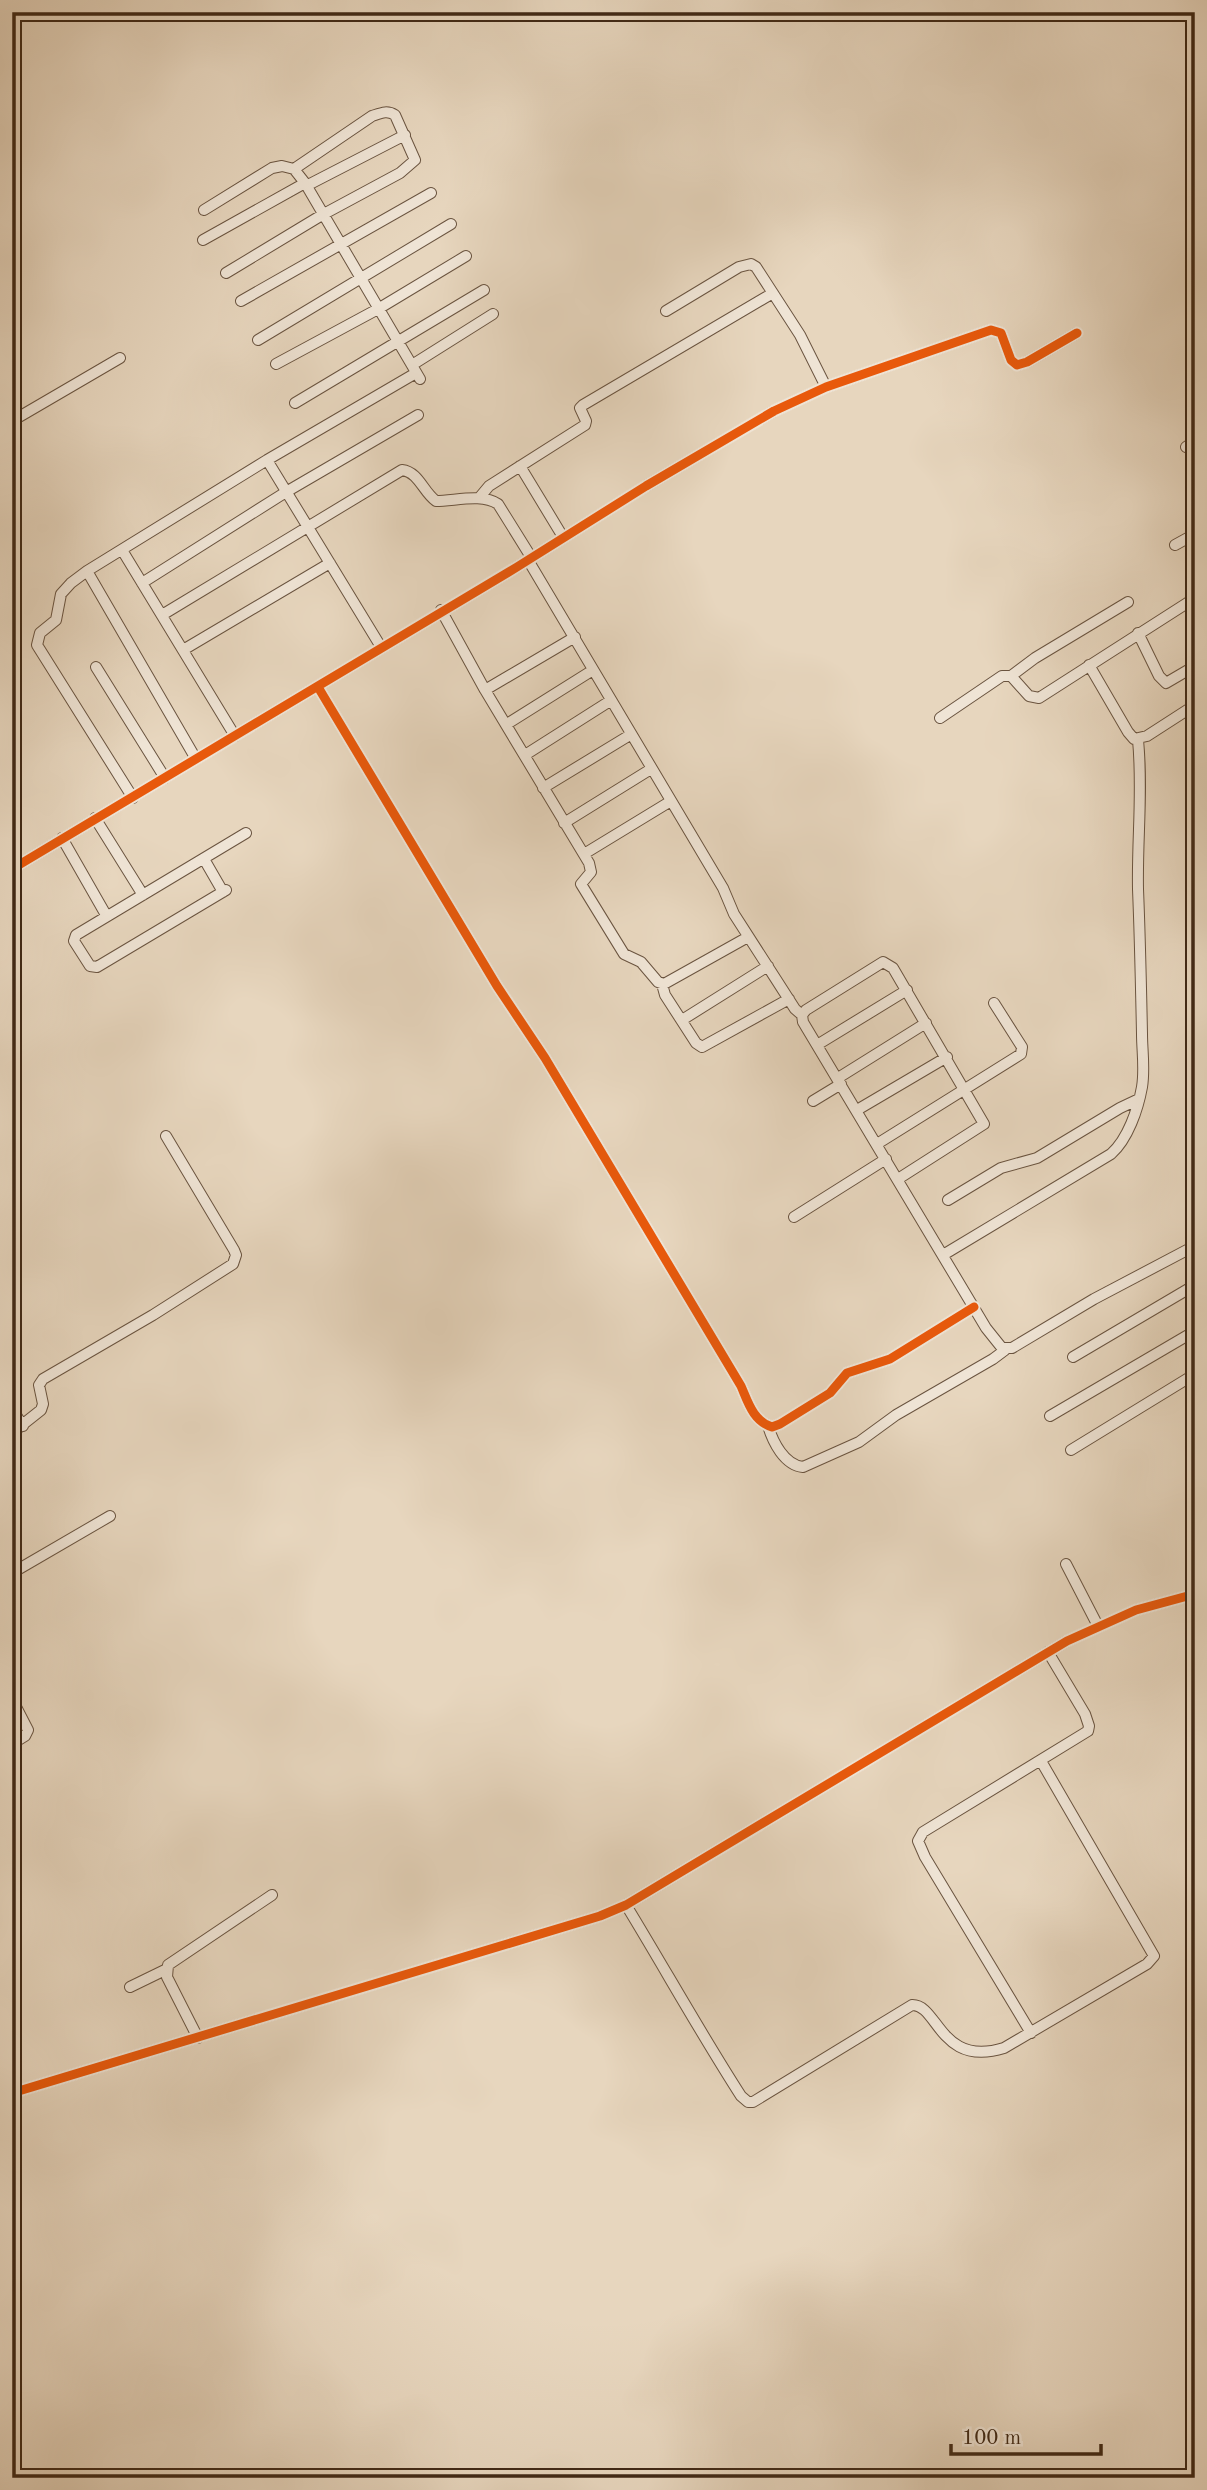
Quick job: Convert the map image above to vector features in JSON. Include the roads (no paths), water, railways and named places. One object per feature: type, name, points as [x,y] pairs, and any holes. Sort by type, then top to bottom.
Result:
[{"type":"street","points":[[226,273],[322,215],[400,173],[414,163],[414,153],[395,115],[383,112],[372,116],[294,169]]},
{"type":"street","points":[[203,240],[405,135]]},
{"type":"street","points":[[204,210],[272,168],[282,166],[294,169],[416,372]]},
{"type":"street","points":[[241,301],[431,193]]},
{"type":"street","points":[[258,340],[451,224]]},
{"type":"street","points":[[276,364],[466,256]]},
{"type":"street","points":[[666,311],[748,264],[756,267],[800,335],[826,387]]},
{"type":"street","points":[[295,403],[484,290]]},
{"type":"street","points":[[479,498],[489,485],[585,425],[580,408],[583,405],[773,293]]},
{"type":"street","points":[[133,798],[37,645],[40,633],[56,620],[61,594],[87,571],[416,372],[493,314]]},
{"type":"street","points":[[12,869],[774,411],[826,387],[990,330],[1001,333],[1011,360],[1017,365],[1077,334]]},
{"type":"street","points":[[12,421],[120,358]]},
{"type":"street","points":[[142,583],[286,492],[418,415]]},
{"type":"street","points":[[267,460],[381,646]]},
{"type":"street","points":[[520,466],[563,537]]},
{"type":"street","points":[[162,615],[402,470],[413,473],[436,501],[487,498],[498,504],[610,701],[723,888],[734,914],[802,1015],[803,1022],[974,1307],[993,1337],[1005,1350]]},
{"type":"street","points":[[1175,545],[1195,534]]},
{"type":"street","points":[[121,550],[235,736]]},
{"type":"street","points":[[183,650],[330,563]]},
{"type":"street","points":[[87,571],[196,760]]},
{"type":"street","points":[[1011,676],[1030,696],[1039,698],[1195,598]]},
{"type":"street","points":[[940,718],[997,679],[1011,676],[1035,658],[1128,602]]},
{"type":"street","points":[[441,610],[485,690],[592,869],[581,884],[589,898],[624,954],[644,965],[662,984],[665,995],[696,1043],[704,1046],[789,999]]},
{"type":"street","points":[[1138,633],[1159,676],[1166,683],[1195,666]]},
{"type":"street","points":[[485,690],[575,637]]},
{"type":"street","points":[[1089,664],[1131,736],[1138,740]]},
{"type":"street","points":[[96,667],[165,778]]},
{"type":"street","points":[[507,724],[593,670]]},
{"type":"street","points":[[318,687],[497,986],[545,1058],[623,1188],[741,1386],[748,1406],[768,1426],[787,1460],[794,1466],[803,1467],[865,1438],[887,1421],[1094,1299],[1187,1250],[1195,1249]]},
{"type":"street","points":[[525,755],[610,701]]},
{"type":"street","points":[[1138,740],[1195,705]]},
{"type":"street","points":[[543,788],[630,735]]},
{"type":"street","points":[[943,1255],[1111,1154],[1123,1139],[1139,1099],[1143,1069],[1138,740]]},
{"type":"street","points":[[564,823],[651,769]]},
{"type":"street","points":[[584,854],[671,801]]},
{"type":"street","points":[[96,818],[143,895]]},
{"type":"street","points":[[204,859],[224,891],[112,959],[94,968],[90,966],[74,937],[106,915],[246,833]]},
{"type":"street","points":[[62,838],[106,915]]},
{"type":"street","points":[[662,984],[748,937]]},
{"type":"street","points":[[802,1015],[883,962],[893,968],[947,1057],[983,1119],[982,1126],[898,1179]]},
{"type":"street","points":[[682,1020],[768,966]]},
{"type":"street","points":[[817,1045],[907,990]]},
{"type":"street","points":[[877,1144],[1019,1056],[1023,1050],[994,1003]]},
{"type":"street","points":[[813,1101],[926,1023]]},
{"type":"street","points":[[857,1110],[947,1057]]},
{"type":"street","points":[[948,1200],[1001,1168],[1037,1158],[1139,1099]]},
{"type":"street","points":[[12,1433],[41,1410],[43,1404],[39,1385],[43,1379],[153,1315],[230,1267],[235,1260],[234,1250],[166,1136]]},
{"type":"street","points":[[794,1217],[886,1159]]},
{"type":"street","points":[[1073,1357],[1195,1285]]},
{"type":"street","points":[[768,1426],[775,1426],[823,1398],[852,1370],[882,1362],[898,1354],[974,1307]]},
{"type":"street","points":[[1050,1416],[1195,1331]]},
{"type":"street","points":[[1071,1450],[1195,1374]]},
{"type":"street","points":[[12,1409],[23,1426]]},
{"type":"street","points":[[12,1573],[110,1516]]},
{"type":"street","points":[[1066,1564],[1098,1626]]},
{"type":"street","points":[[12,2093],[600,1916],[626,1905],[1048,1652],[1136,1609],[1195,1594]]},
{"type":"street","points":[[1031,2033],[925,1857],[919,1841],[922,1832],[1088,1731],[1085,1714],[1048,1652]]},
{"type":"street","points":[[12,1699],[28,1727],[25,1737],[12,1744]]},
{"type":"street","points":[[626,1905],[698,2028],[741,2096],[748,2102],[754,2102],[912,2005],[924,2008],[950,2042],[982,2052],[997,2050],[1031,2033],[1147,1964],[1154,1956],[1041,1761]]},
{"type":"street","points":[[198,2038],[167,1977],[167,1969],[171,1962],[272,1895]]},
{"type":"street","points":[[130,1987],[167,1969]]}]
